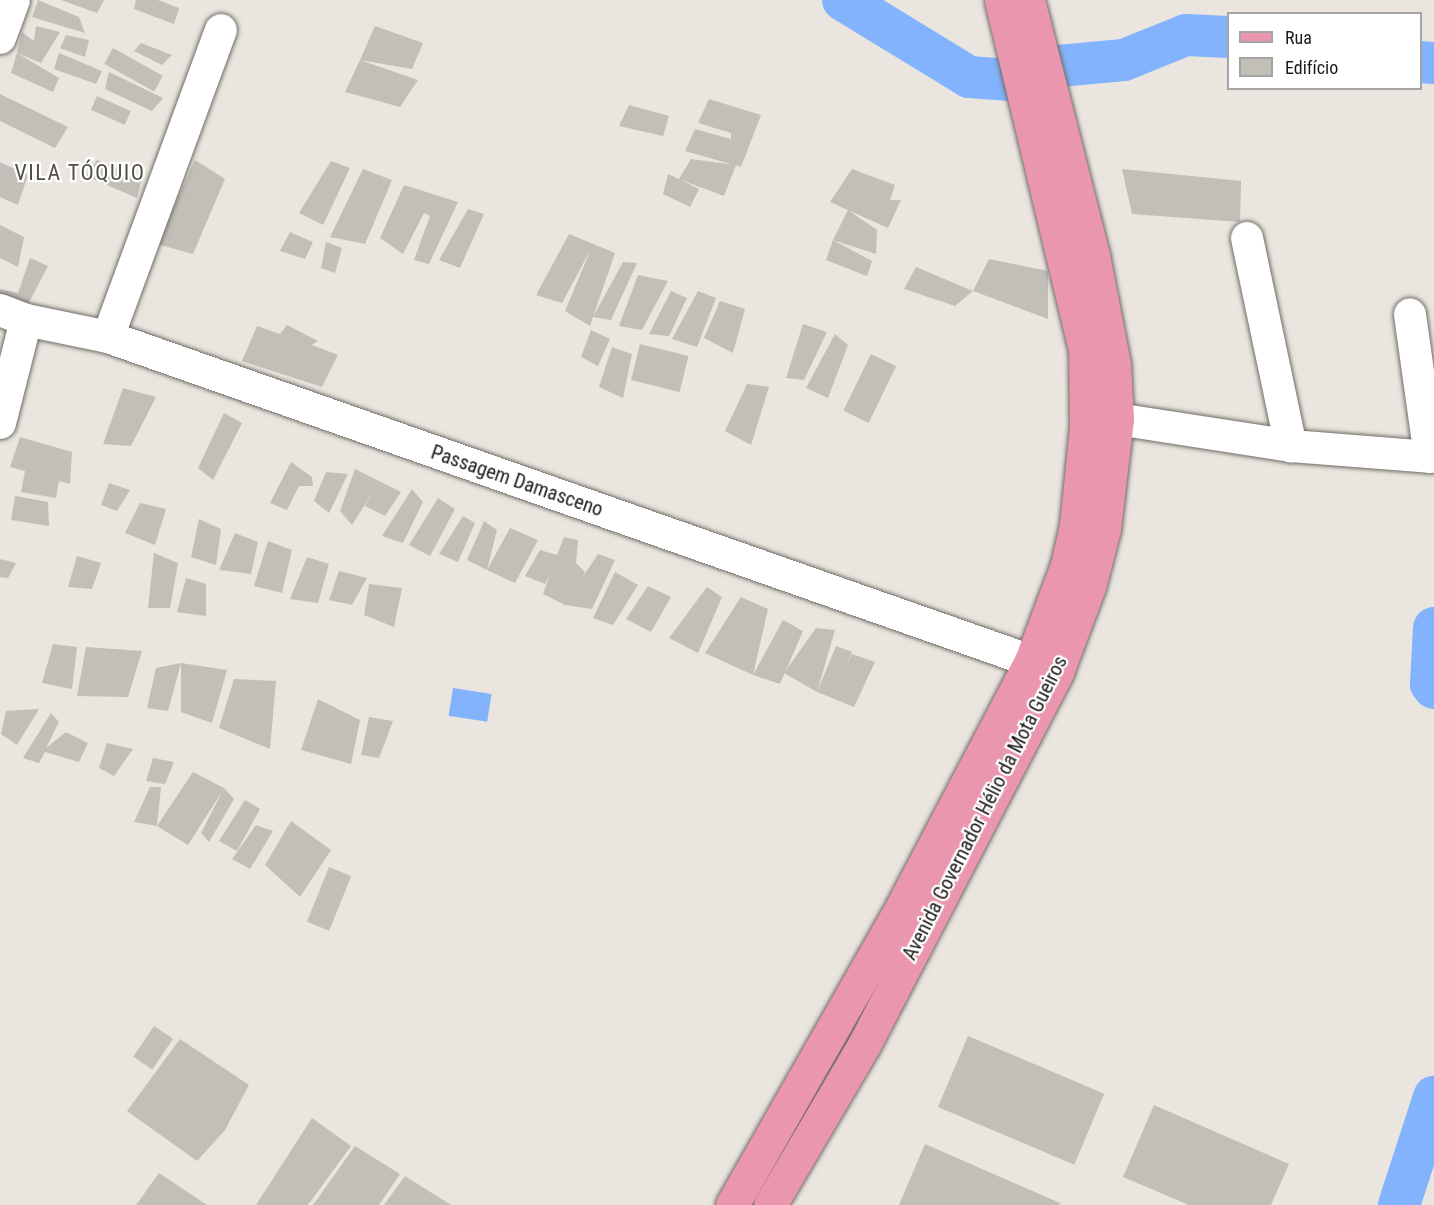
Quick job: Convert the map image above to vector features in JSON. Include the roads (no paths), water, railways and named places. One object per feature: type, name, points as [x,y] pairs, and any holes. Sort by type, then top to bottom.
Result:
[{"type":"main road","points":[[1001,0],[1026,49],[1039,107]]},
{"type":"main road","points":[[1026,49],[1028,0]]},
{"type":"main road","name":"Avenida Governador Hélio da Mota Gueiros","points":[[770,1205],[865,1043],[1058,672],[1089,587],[1104,529],[1117,419],[1107,318],[1039,107]]},
{"type":"main road","name":"Avenida Governador Hélio da Mota Gueiros","points":[[732,1205],[896,918],[1031,661],[1052,614],[1076,525],[1087,378],[1039,107]]},
{"type":"street","points":[[0,38],[14,0]]},
{"type":"street","points":[[108,337],[221,30]]},
{"type":"street","points":[[1247,238],[1291,446]]},
{"type":"street","points":[[1117,419],[1291,446],[1430,457],[1410,314]]},
{"type":"street","points":[[0,423],[13,315]]},
{"type":"street","name":"Passagem Damasceno","points":[[13,315],[108,337],[1031,661]]},
{"type":"water","points":[[453,688],[492,694],[487,722],[449,716]]},
{"type":"waterway","points":[[843,0],[969,77],[1011,80],[1059,66],[1124,60],[1186,35],[1227,37]]},
{"type":"waterway","points":[[1422,62],[1434,63]]},
{"type":"waterway","points":[[1434,628],[1431,684],[1434,688]]},
{"type":"waterway","points":[[1399,1205],[1434,1097]]},
{"type":"district","name":"VILA TÓQUIO","points":[[80,173]]}]
